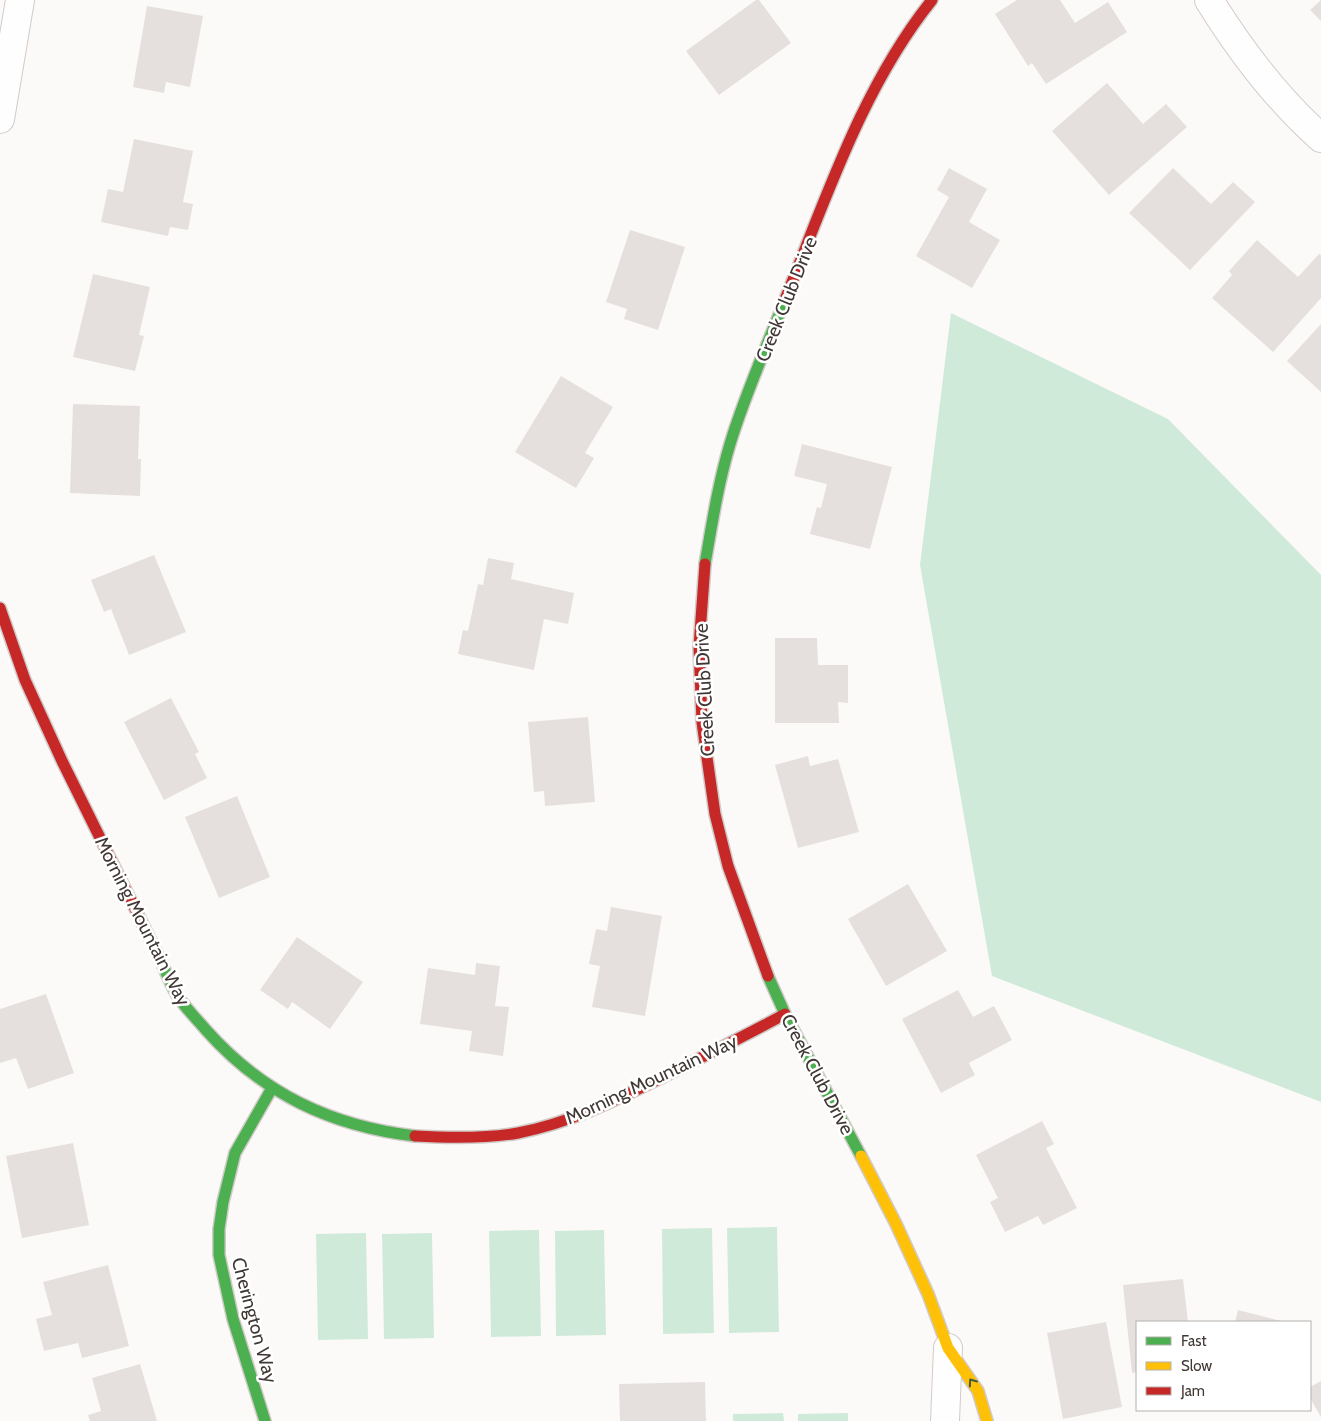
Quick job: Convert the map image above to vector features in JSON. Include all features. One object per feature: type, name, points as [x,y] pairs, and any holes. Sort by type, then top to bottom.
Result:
[{"type":"street","points":[[0,119],[20,0]]},
{"type":"street","name":"Creek Club Drive","points":[[932,0],[916,20],[879,81],[852,137],[748,392],[730,444],[714,508],[704,566],[699,647],[702,722],[715,814],[728,866],[763,965],[785,1014],[896,1224],[928,1294],[948,1348],[978,1392],[987,1421]]},
{"type":"street","points":[[1209,0],[1246,55],[1274,91],[1321,138]]},
{"type":"street","name":"Morning Mountain Way","points":[[0,608],[25,680],[62,761],[178,996],[200,1024],[225,1050],[272,1088],[317,1112],[357,1127],[402,1135],[452,1138],[507,1135],[561,1121],[610,1103],[752,1033],[785,1014]]},
{"type":"street","name":"Cherington Way","points":[[265,1421],[224,1280],[219,1255],[219,1229],[223,1202],[235,1153],[272,1088]]},
{"type":"street","name":"Creek Club Drive","points":[[945,1421],[948,1348]]},
{"type":"green space","points":[[951,313],[1168,419],[1321,575],[1321,1102],[992,976],[920,565]]},
{"type":"green space","points":[[777,1227],[779,1332],[729,1333],[727,1228]]},
{"type":"green space","points":[[712,1228],[714,1333],[663,1334],[662,1229]]},
{"type":"green space","points":[[539,1230],[541,1336],[491,1337],[489,1231]]},
{"type":"green space","points":[[604,1230],[606,1335],[556,1336],[555,1231]]},
{"type":"green space","points":[[366,1233],[368,1339],[318,1340],[316,1234]]},
{"type":"green space","points":[[432,1233],[434,1338],[384,1339],[382,1234]]},
{"type":"green space","points":[[783,1413],[784,1421],[733,1421],[733,1414]]},
{"type":"green space","points":[[848,1413],[848,1421],[798,1421],[798,1414]]},
{"type":"building","points":[[756,0],[759,0],[791,43],[719,95],[686,51]]},
{"type":"building","points":[[1017,0],[1060,0],[1075,23],[1108,2],[1127,32],[1046,84],[1032,63],[1028,66],[995,14]]},
{"type":"building","points":[[1321,0],[1321,21],[1310,10]]},
{"type":"building","points":[[147,6],[203,16],[190,87],[166,82],[164,93],[133,87]]},
{"type":"building","points":[[1107,83],[1143,124],[1166,104],[1187,127],[1109,195],[1052,131]]},
{"type":"building","points":[[134,139],[193,151],[183,202],[193,204],[188,230],[170,227],[168,236],[101,222],[108,189],[123,192]]},
{"type":"building","points":[[949,168],[987,189],[969,222],[1000,240],[972,288],[916,256],[949,197],[937,190]]},
{"type":"building","points":[[1173,168],[1211,204],[1233,182],[1255,202],[1190,270],[1129,213]]},
{"type":"building","points":[[630,230],[685,247],[658,330],[624,319],[627,309],[606,302]]},
{"type":"building","points":[[1257,240],[1298,277],[1319,254],[1321,255],[1321,298],[1273,352],[1212,298],[1232,275],[1229,271]]},
{"type":"building","points":[[93,274],[150,287],[139,335],[144,336],[135,371],[73,357]]},
{"type":"building","points":[[1321,324],[1321,392],[1287,361]]},
{"type":"building","points":[[561,376],[613,407],[585,453],[594,458],[576,488],[515,452]]},
{"type":"building","points":[[73,404],[140,406],[138,459],[141,459],[140,496],[70,493]]},
{"type":"building","points":[[802,444],[892,467],[870,549],[810,534],[817,507],[821,508],[827,484],[794,476]]},
{"type":"building","points":[[154,555],[186,632],[129,655],[111,609],[104,612],[91,580]]},
{"type":"building","points":[[488,558],[514,563],[511,579],[574,593],[568,624],[544,619],[534,670],[458,654],[463,630],[468,631],[478,584],[483,585]]},
{"type":"building","points":[[775,638],[817,638],[818,665],[848,665],[848,703],[838,702],[839,723],[775,723]]},
{"type":"building","points":[[171,698],[199,752],[195,754],[207,778],[164,800],[124,722]]},
{"type":"building","points":[[588,717],[595,802],[545,806],[544,791],[534,792],[528,722]]},
{"type":"building","points":[[808,756],[810,766],[838,759],[859,832],[798,848],[775,765]]},
{"type":"building","points":[[237,796],[270,877],[219,898],[185,817]]},
{"type":"building","points":[[908,884],[947,951],[886,986],[848,919]]},
{"type":"building","points":[[611,907],[662,916],[645,1016],[592,1007],[600,966],[589,964],[596,929],[607,931]]},
{"type":"building","points":[[297,937],[363,982],[330,1029],[292,1002],[288,1009],[260,990]]},
{"type":"building","points":[[476,963],[500,966],[495,1006],[509,1007],[503,1056],[469,1051],[472,1031],[420,1024],[428,968],[475,975]]},
{"type":"building","points":[[958,990],[973,1017],[994,1006],[1012,1040],[969,1063],[975,1075],[941,1093],[902,1019]]},
{"type":"building","points":[[46,994],[74,1073],[28,1089],[16,1058],[0,1063],[0,1009]]},
{"type":"building","points":[[1042,1121],[1054,1144],[1046,1148],[1077,1208],[1043,1225],[1038,1216],[1005,1232],[990,1202],[998,1198],[976,1155]]},
{"type":"building","points":[[73,1143],[89,1225],[22,1238],[6,1156]]},
{"type":"building","points":[[108,1265],[129,1346],[82,1358],[78,1343],[44,1351],[36,1319],[52,1315],[43,1282]]},
{"type":"building","points":[[1183,1279],[1188,1321],[1136,1321],[1136,1372],[1132,1373],[1123,1285]]},
{"type":"building","points":[[1238,1310],[1281,1321],[1235,1321]]},
{"type":"building","points":[[1106,1322],[1122,1407],[1063,1419],[1047,1333]]},
{"type":"building","points":[[140,1364],[157,1421],[90,1421],[88,1415],[101,1411],[92,1378]]},
{"type":"building","points":[[1321,1381],[1321,1417],[1311,1400],[1311,1386]]},
{"type":"building","points":[[705,1382],[706,1421],[620,1421],[619,1384]]},
{"type":"traffic: fast","points":[[705,564],[719,489],[730,444],[749,388],[786,297]]},
{"type":"traffic: fast","points":[[159,957],[177,995],[206,1030],[228,1053],[275,1089],[327,1115],[384,1131],[415,1136]]},
{"type":"traffic: fast","points":[[768,976],[785,1014],[861,1156]]},
{"type":"traffic: fast","points":[[265,1421],[233,1319],[219,1255],[219,1229],[223,1202],[235,1153],[272,1088]]},
{"type":"traffic: slow","points":[[861,1156],[896,1224],[928,1294],[948,1348],[978,1391],[987,1421]]},
{"type":"traffic: jam","points":[[786,297],[832,181],[866,105],[886,68],[932,0]]},
{"type":"traffic: jam","points":[[705,564],[699,647],[702,722],[715,814],[728,866],[768,976]]},
{"type":"traffic: jam","points":[[0,608],[25,680],[62,761],[159,957]]},
{"type":"traffic: jam","points":[[415,1136],[454,1138],[492,1136],[518,1133],[556,1123],[628,1094],[785,1014]]}]
